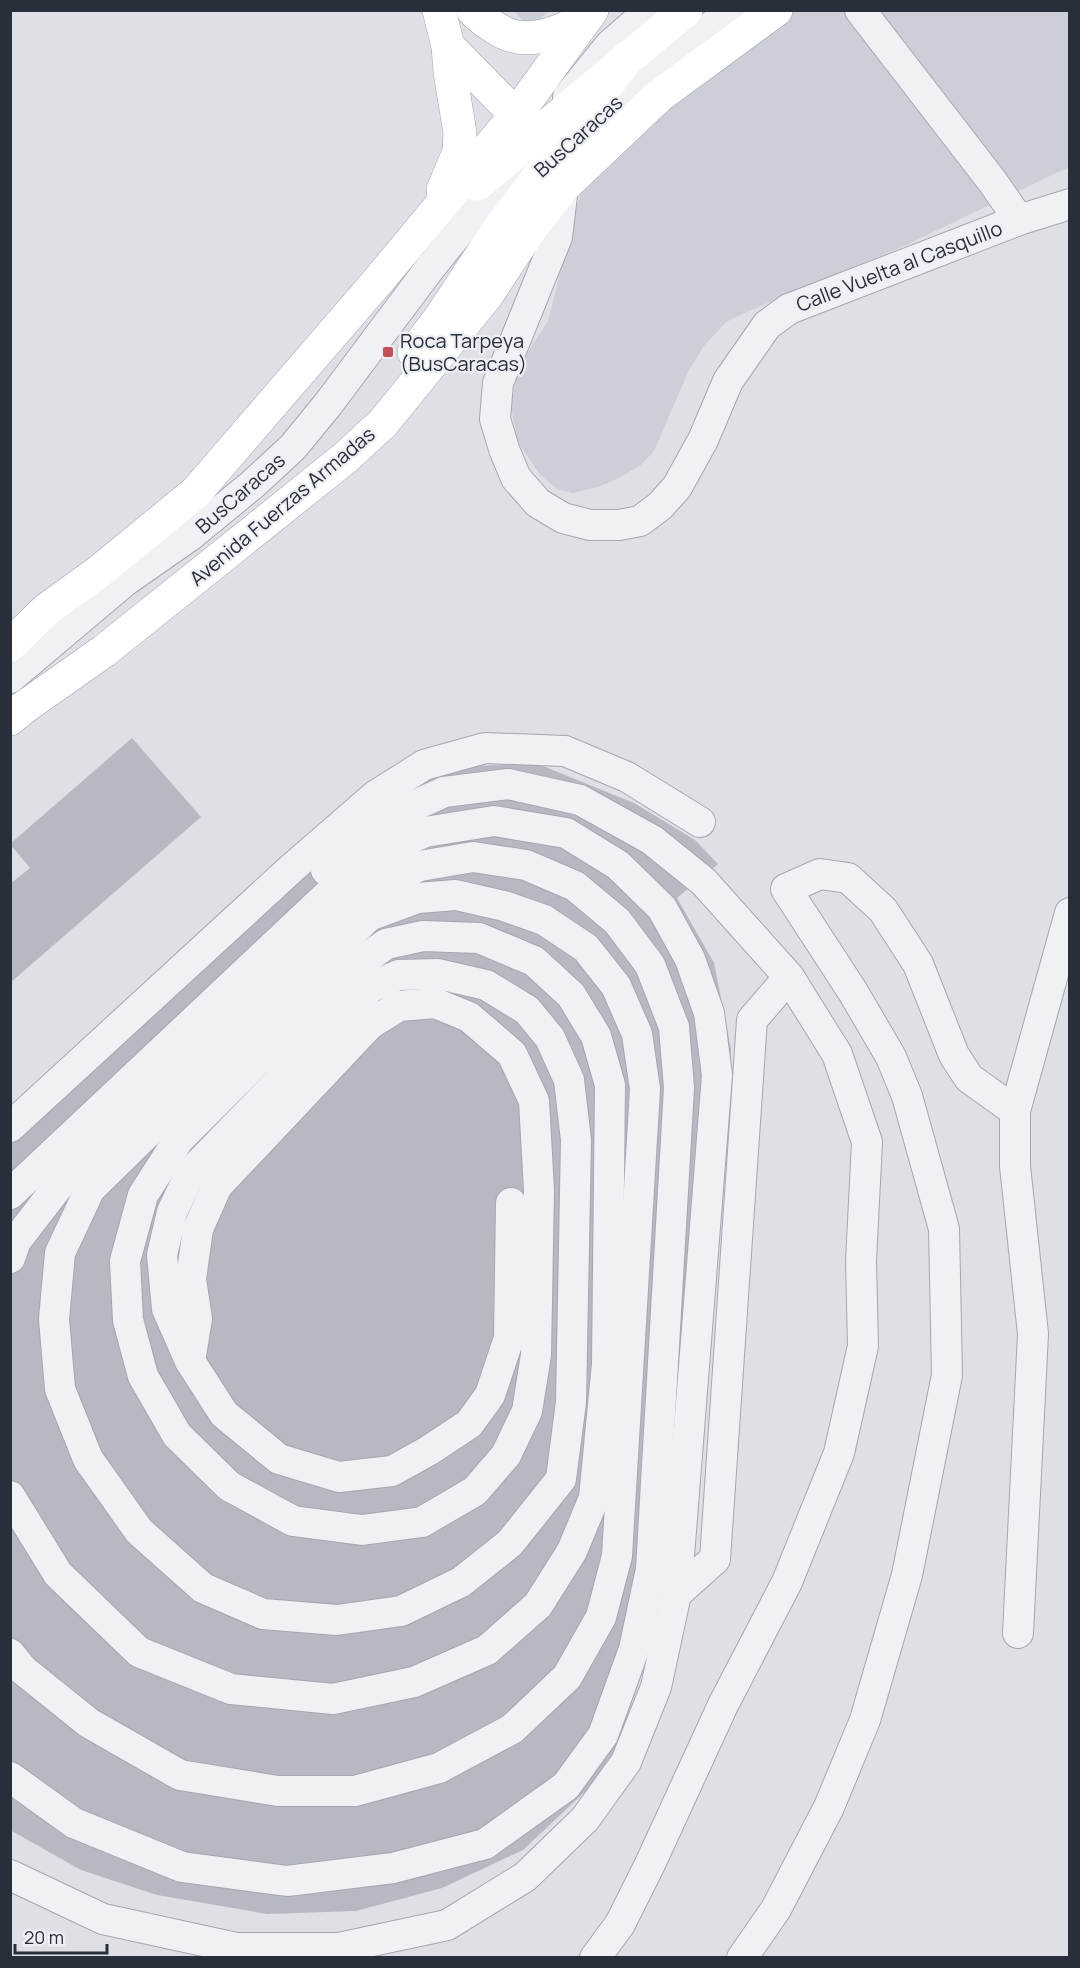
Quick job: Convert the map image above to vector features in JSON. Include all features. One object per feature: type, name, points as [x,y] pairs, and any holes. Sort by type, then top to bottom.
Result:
[{"type":"main road","points":[[425,225],[459,152],[460,133],[448,46],[439,10]]},
{"type":"main road","points":[[473,10],[498,31],[519,38],[540,38],[559,33],[588,15]]},
{"type":"main road","points":[[448,46],[542,149],[635,69],[686,10]]},
{"type":"main road","name":"Avenida Fuerzas Armadas","points":[[10,645],[46,610],[101,570],[195,492],[425,225],[542,149],[602,149],[635,69],[776,10]]},
{"type":"main road","name":"Avenida Fuerzas Armadas","points":[[10,719],[22,708],[104,651],[295,499],[383,423],[487,295],[533,225],[542,149],[588,15]]},
{"type":"street","points":[[635,69],[650,10]]},
{"type":"street","points":[[635,69],[733,10]]},
{"type":"street","points":[[860,10],[992,181],[1019,220]]},
{"type":"street","name":"Calle Vuelta al Casquillo","points":[[542,149],[556,237],[498,383],[495,419],[516,478],[538,503],[562,518],[590,525],[619,525],[639,521],[660,506],[678,487],[703,440],[728,381],[767,325],[789,309],[1019,220],[1070,204]]},
{"type":"street","name":"BusCaracas","points":[[10,678],[125,581],[191,535],[253,484],[293,447],[329,403],[430,268],[542,149]]},
{"type":"street","points":[[10,1127],[375,796],[424,765],[485,748],[565,752],[627,777],[700,822]]},
{"type":"street","points":[[10,1165],[94,1090],[372,825],[444,792],[508,784],[580,800],[652,840],[704,882],[789,977],[837,1054],[867,1142],[861,1261],[863,1346],[839,1453],[787,1582],[723,1705],[621,1924],[595,1958]]},
{"type":"street","points":[[10,1194],[367,858],[425,832],[494,821],[566,833],[618,864],[662,909],[690,959],[709,1013],[717,1075],[676,1594],[656,1687],[626,1762],[585,1819],[525,1877],[447,1925],[339,1948],[236,1948],[103,1919],[10,1875]]},
{"type":"street","points":[[10,1258],[16,1241],[70,1171],[371,889],[420,866],[473,857],[526,865],[575,886],[617,921],[650,965],[674,1027],[679,1088],[651,1569],[634,1649],[603,1735],[566,1786],[485,1844],[393,1868],[287,1881],[182,1867],[74,1823],[10,1777]]},
{"type":"street","points":[[742,1958],[776,1909],[829,1807],[865,1720],[907,1575],[947,1375],[944,1229],[907,1096],[891,1057],[859,1001],[786,889],[820,874],[848,878],[883,910],[918,964],[954,1055],[969,1078],[1015,1111]]},
{"type":"street","points":[[10,1654],[23,1670],[89,1724],[180,1775],[278,1791],[355,1791],[439,1768],[512,1729],[567,1677],[601,1617],[617,1556],[645,1089],[637,1034],[616,986],[586,948],[544,920],[504,906],[456,895],[418,898],[369,916],[90,1189],[60,1253],[54,1319],[60,1389],[88,1459],[139,1532],[203,1588],[263,1614],[337,1620],[401,1611],[461,1582],[510,1544],[561,1479],[571,1402],[576,1140],[569,1080],[550,1038],[527,1010],[486,985],[438,974],[398,975],[370,988],[191,1172],[172,1212],[162,1255],[167,1309],[190,1361],[224,1414],[279,1459],[339,1477],[392,1471],[470,1424],[490,1395],[509,1338],[510,1203]]},
{"type":"street","points":[[1018,1634],[1033,1334],[1015,1166],[1015,1111],[1070,913]]},
{"type":"street","points":[[10,1496],[58,1574],[139,1652],[231,1689],[333,1699],[414,1682],[487,1650],[538,1605],[572,1551],[594,1498],[607,1364],[610,1085],[596,1036],[571,995],[534,961],[479,938],[423,936],[386,944],[346,973],[179,1139],[143,1195],[124,1261],[129,1320],[143,1376],[177,1435],[229,1486],[293,1521],[362,1530],[422,1522],[475,1491],[506,1455],[527,1411],[536,1355],[539,1190],[534,1101],[512,1054],[469,1017],[435,1003],[399,1006],[370,1024],[217,1186],[198,1228],[191,1279],[197,1319],[190,1361]]},
{"type":"street","points":[[676,1594],[715,1559],[752,1020],[789,977]]},
{"type":"shaded area","points":[[514,11],[549,11],[530,28]]},
{"type":"shaded area","points":[[787,11],[1069,11],[1069,167],[906,245],[726,322],[704,346],[689,370],[654,451],[641,465],[598,487],[573,493],[557,489],[540,475],[517,440],[511,406],[517,376],[531,347],[548,321],[587,168]]},
{"type":"building","points":[[132,738],[201,817],[10,983],[10,884],[30,868],[10,844]]},
{"type":"building","points":[[538,764],[634,803],[695,840],[718,864],[677,898],[714,963],[731,1049],[693,1551],[651,1648],[608,1770],[523,1850],[442,1888],[356,1911],[267,1914],[157,1895],[81,1870],[10,1830],[10,1143],[370,812],[419,781],[471,766]]},
{"type":"place","name":"Roca Tarpeya (BusCaracas)","points":[[388,352]]}]
